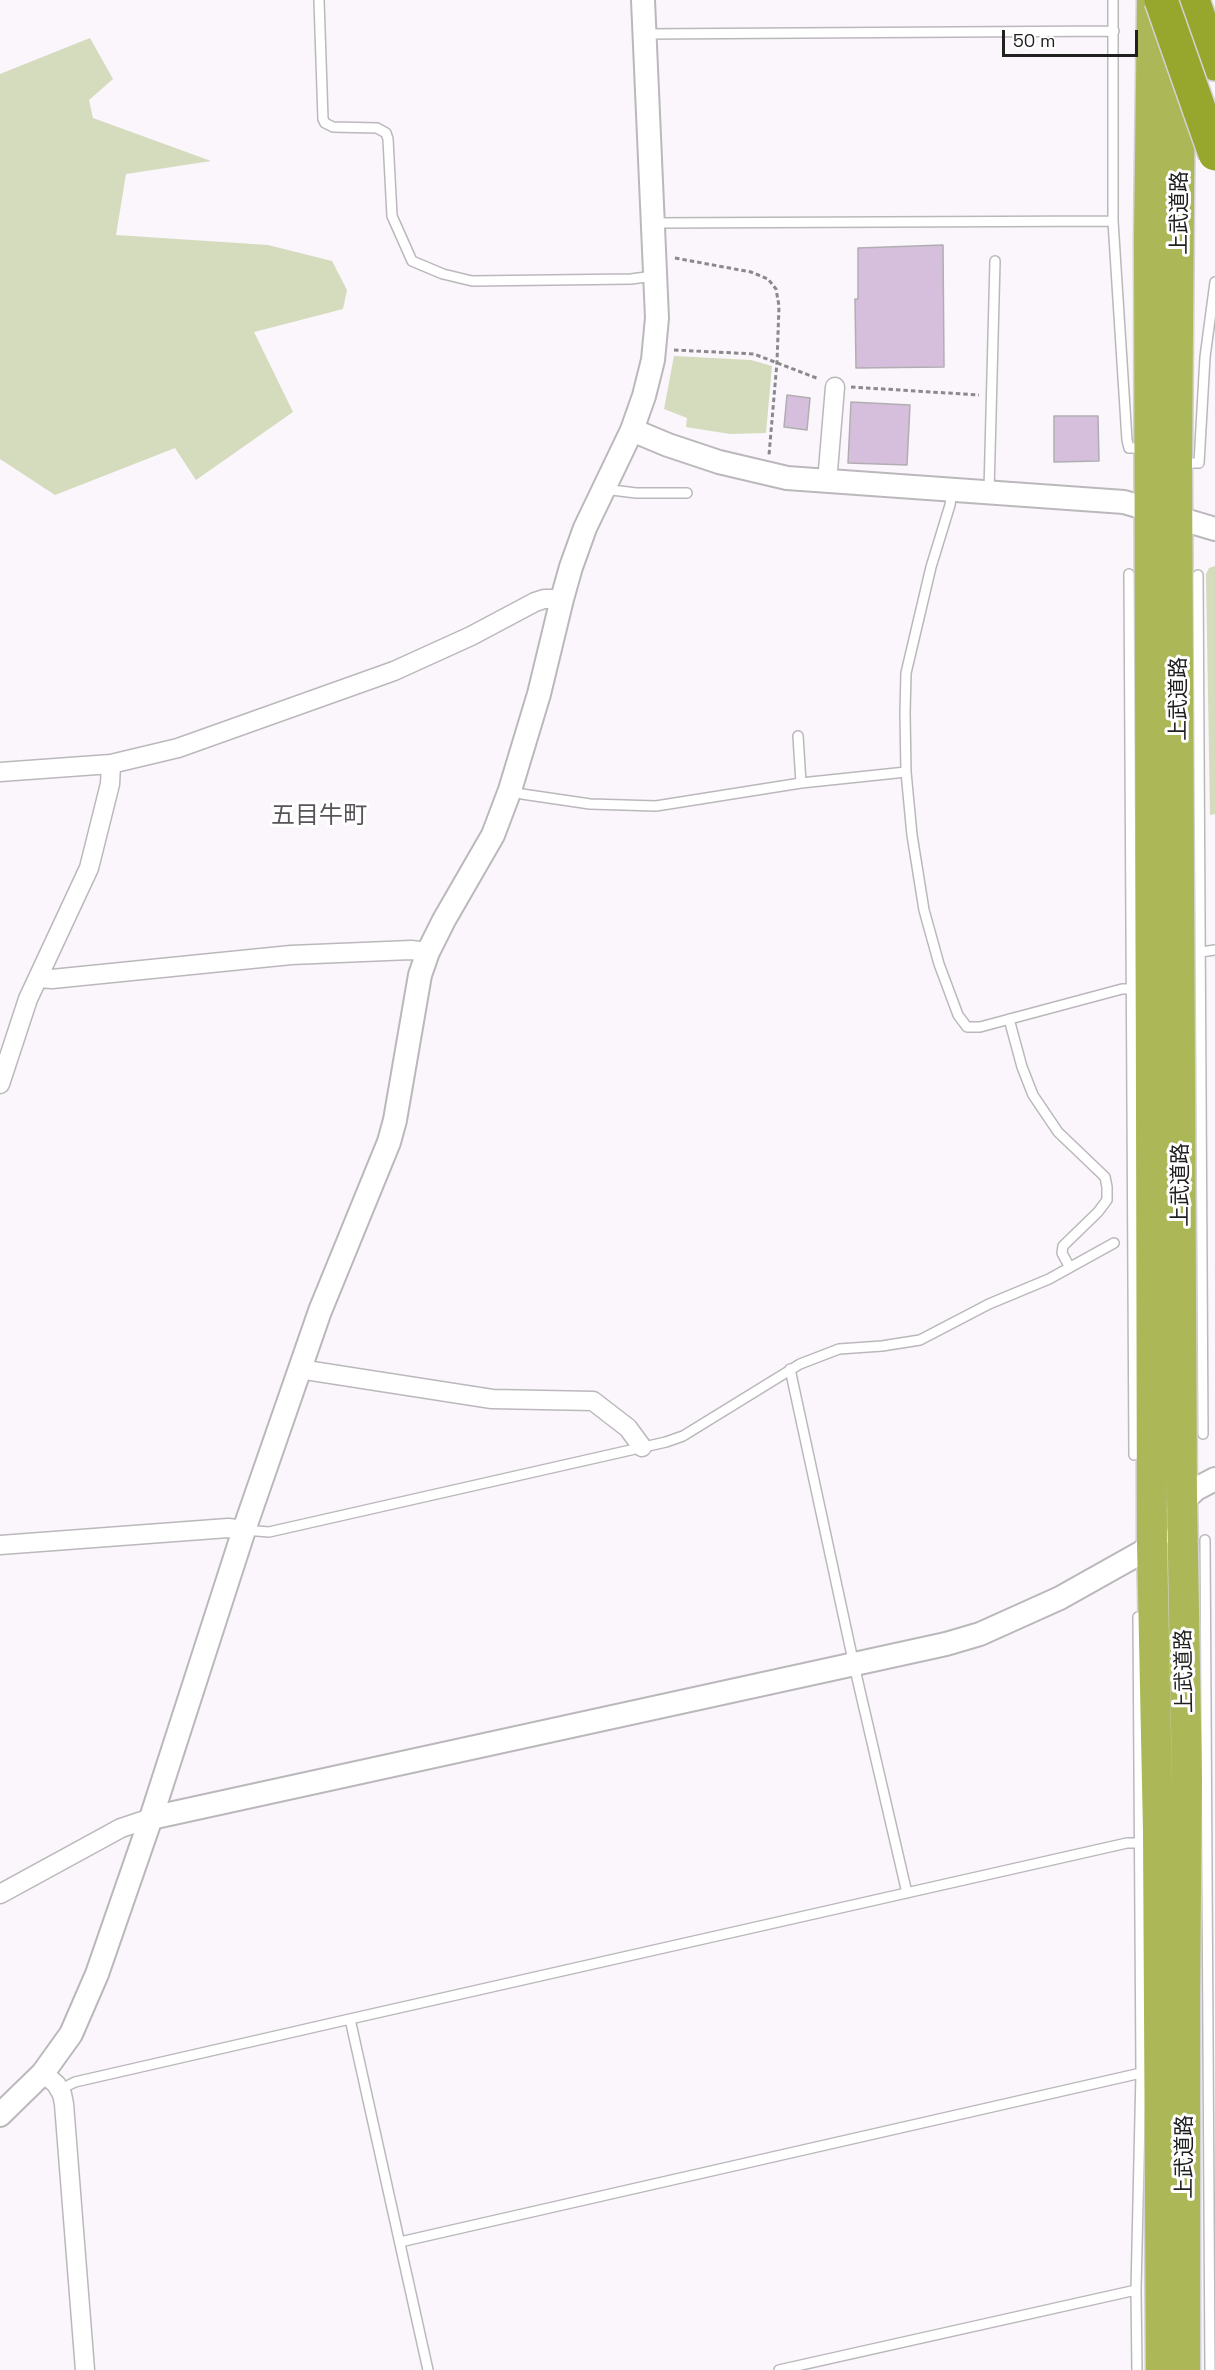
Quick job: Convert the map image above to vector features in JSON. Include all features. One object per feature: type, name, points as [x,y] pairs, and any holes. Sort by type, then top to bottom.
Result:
[{"type":"highway","name":"上武道路","points":[[1152,0],[1149,448],[1151,509],[1141,780],[1142,1292],[1152,1544],[1158,1844],[1161,2370]]},
{"type":"highway","points":[[1161,0],[1215,154]]},
{"type":"highway","name":"上武道路","points":[[1179,0],[1181,82],[1178,463],[1189,706],[1192,1179],[1182,1501],[1197,1779],[1185,1992],[1185,2370]]},
{"type":"highway","points":[[1181,82],[1188,0]]},
{"type":"highway","points":[[1193,0],[1215,64]]},
{"type":"street","points":[[0,2115],[43,2073],[71,2034],[97,1974],[151,1818],[244,1530],[299,1369],[320,1311],[389,1142],[395,1120],[415,996],[428,952],[493,835],[510,790],[539,694],[561,599],[585,528],[632,430],[653,360],[657,318],[643,0]]},
{"type":"street","points":[[827,482],[836,387]]},
{"type":"street","points":[[632,430],[690,453],[765,473],[827,482],[952,488],[1124,502],[1215,529]]},
{"type":"street","points":[[0,772],[111,764],[178,748],[346,690],[437,652],[535,602],[544,599],[561,599]]},
{"type":"street","points":[[0,1084],[28,999],[89,868],[110,784],[111,764]]},
{"type":"street","points":[[38,978],[63,978],[291,955],[411,950],[428,952]]},
{"type":"street","points":[[299,1369],[492,1399],[593,1401],[628,1428],[642,1447]]},
{"type":"street","points":[[0,1894],[121,1828],[151,1818],[854,1665],[980,1634],[1060,1598],[1142,1552],[1152,1544],[1173,1510],[1182,1501],[1196,1489],[1215,1479]]},
{"type":"street","points":[[0,1545],[228,1528],[244,1530]]},
{"type":"street","points":[[43,2073],[62,2094],[65,2114],[86,2370]]},
{"type":"lane","points":[[319,0],[323,119],[333,128],[377,128],[386,133],[392,216],[412,261],[443,274],[472,281],[631,279],[656,266]]},
{"type":"lane","points":[[1113,0],[1113,221],[1127,440],[1129,448],[1149,448]]},
{"type":"lane","points":[[645,34],[1113,31]]},
{"type":"lane","points":[[654,223],[1113,221]]},
{"type":"lane","points":[[989,491],[995,261]]},
{"type":"lane","points":[[1178,463],[1199,463],[1205,357],[1215,282]]},
{"type":"lane","points":[[952,488],[950,505],[931,567],[906,673],[906,772],[912,835],[924,910],[939,964],[958,1015],[967,1027],[1009,1019],[1122,989],[1130,989]]},
{"type":"lane","points":[[604,489],[636,493],[687,493]]},
{"type":"lane","points":[[1129,574],[1141,780],[1130,989],[1142,1292],[1134,1455]]},
{"type":"lane","points":[[1198,574],[1189,706],[1201,952],[1192,1179],[1203,1434]]},
{"type":"lane","points":[[798,736],[801,783]]},
{"type":"lane","points":[[510,790],[522,794],[590,804],[656,807],[801,783],[906,772]]},
{"type":"lane","points":[[1201,952],[1215,950]]},
{"type":"lane","points":[[1009,1019],[1022,1067],[1033,1095],[1058,1132],[1105,1177],[1107,1200],[1063,1246],[1062,1253],[1069,1266]]},
{"type":"lane","points":[[244,1530],[269,1532],[684,1436],[790,1369],[839,1349],[920,1340],[989,1304],[1049,1279],[1114,1243]]},
{"type":"lane","points":[[790,1369],[854,1665],[907,1893]]},
{"type":"lane","points":[[1205,1540],[1210,1628],[1197,1779],[1210,2370]]},
{"type":"lane","points":[[1137,2370],[1136,2290],[1141,2073],[1138,1617]]},
{"type":"lane","points":[[59,2090],[75,2082],[350,2019],[1126,1843],[1138,1843]]},
{"type":"lane","points":[[350,2019],[428,2370]]},
{"type":"lane","points":[[400,2242],[1141,2073]]},
{"type":"lane","points":[[779,2370],[1136,2290]]},
{"type":"path","points":[[656,266],[670,257],[751,272],[768,279],[776,289],[779,306],[777,362],[771,449],[765,473]]},
{"type":"green space","points":[[90,38],[113,79],[89,100],[93,118],[211,161],[126,174],[116,235],[268,245],[332,261],[347,290],[343,309],[254,332],[293,412],[196,480],[175,448],[55,495],[0,459],[0,74]]},
{"type":"green space","points":[[674,356],[751,360],[772,366],[766,433],[730,434],[686,427],[687,418],[664,409]]},
{"type":"green space","points":[[1215,566],[1215,814],[1210,815],[1206,574],[1209,568]]},
{"type":"building","points":[[943,245],[944,367],[856,368],[855,299],[858,299],[858,248]]},
{"type":"building","points":[[787,395],[810,398],[807,430],[784,427]]},
{"type":"building","points":[[851,402],[910,405],[907,465],[848,463]]},
{"type":"building","points":[[1054,416],[1098,416],[1099,461],[1054,462]]},
{"type":"district","name":"五目牛町","points":[[319,816]]}]
